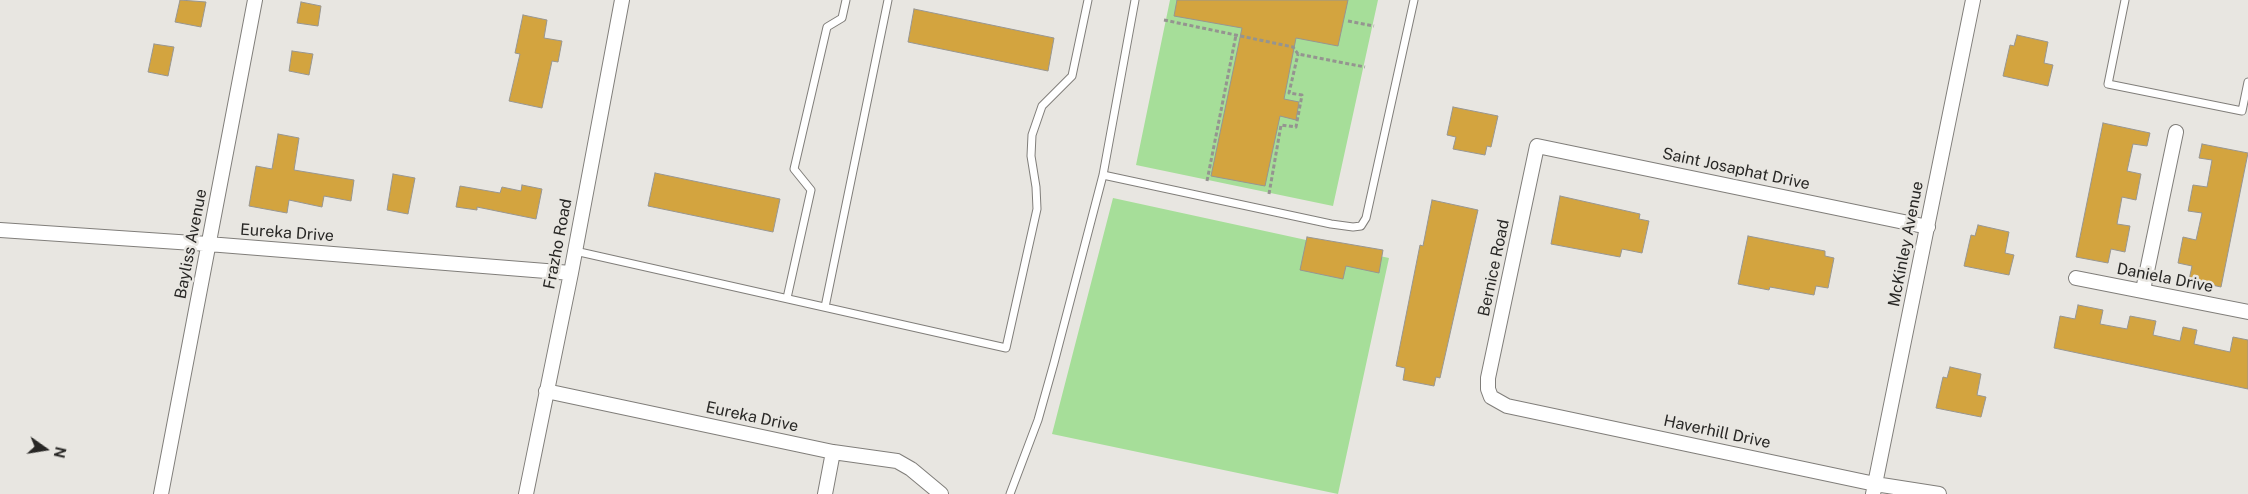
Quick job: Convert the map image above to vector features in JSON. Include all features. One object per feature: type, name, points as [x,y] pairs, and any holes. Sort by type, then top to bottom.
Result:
[{"type":"street","name":"Bayliss Avenue","points":[[161,494],[255,0]]},
{"type":"street","name":"Frazho Road","points":[[526,494],[622,0]]},
{"type":"street","name":"McKinley Avenue","points":[[1874,489],[1973,0]]},
{"type":"street","points":[[2143,290],[2176,132]]},
{"type":"street","name":"Saint Josaphat Drive","points":[[1537,146],[1928,227]]},
{"type":"street","name":"Bernice Road","points":[[1491,397],[1488,389],[1488,378],[1537,146]]},
{"type":"street","name":"Eureka Drive","points":[[0,230],[570,272]]},
{"type":"street","name":"Daniela Drive","points":[[2076,278],[2248,312]]},
{"type":"street","name":"Eureka Drive","points":[[546,391],[833,452],[897,461],[911,469],[941,494]]},
{"type":"street","name":"Haverhill Drive","points":[[1491,397],[1507,406],[1874,489],[1939,494]]},
{"type":"street","points":[[825,494],[833,452]]},
{"type":"lane","points":[[787,298],[811,190],[794,169],[827,27],[842,18],[846,0]]},
{"type":"lane","points":[[825,307],[888,0]]},
{"type":"lane","points":[[574,251],[1006,348],[1036,209],[1036,187],[1031,156],[1032,136],[1042,106],[1072,76],[1088,0]]},
{"type":"lane","points":[[1010,494],[1038,420],[1103,175],[1135,0]]},
{"type":"lane","points":[[1103,175],[1332,224],[1353,227],[1361,226],[1366,218],[1414,0]]},
{"type":"lane","points":[[2125,0],[2108,84],[2242,111],[2248,82]]},
{"type":"path","points":[[1164,20],[1293,47],[1298,54],[1365,66]]},
{"type":"path","points":[[1348,21],[1374,26]]},
{"type":"path","points":[[1207,181],[1236,35]]},
{"type":"path","points":[[1269,194],[1281,125],[1296,127],[1302,95],[1289,93],[1298,54]]},
{"type":"green space","points":[[1170,0],[1378,0],[1333,206],[1136,165]]},
{"type":"green space","points":[[1113,198],[1389,258],[1338,494],[1052,434]]},
{"type":"building","points":[[180,0],[206,2],[201,27],[175,22]]},
{"type":"building","points":[[1177,0],[1348,0],[1338,46],[1296,38],[1284,99],[1299,102],[1296,120],[1280,116],[1265,186],[1211,176],[1242,28],[1174,16]]},
{"type":"building","points":[[301,2],[321,6],[318,26],[297,23]]},
{"type":"building","points":[[914,9],[1054,38],[1048,71],[908,42]]},
{"type":"building","points":[[523,15],[547,20],[544,38],[562,41],[558,62],[552,61],[542,108],[509,101],[520,54],[515,53]]},
{"type":"building","points":[[2017,35],[2048,42],[2044,63],[2053,65],[2048,86],[2003,76],[2010,45],[2014,46]]},
{"type":"building","points":[[154,44],[174,47],[168,76],[148,72]]},
{"type":"building","points":[[292,51],[313,54],[309,75],[289,71]]},
{"type":"building","points":[[1453,107],[1498,116],[1491,147],[1487,146],[1485,155],[1453,149],[1456,137],[1447,135]]},
{"type":"building","points":[[2103,123],[2150,133],[2147,146],[2133,144],[2127,171],[2141,174],[2136,200],[2122,197],[2117,224],[2130,226],[2125,252],[2111,249],[2108,263],[2076,257]]},
{"type":"building","points":[[278,134],[299,138],[294,170],[354,180],[351,201],[324,196],[322,207],[289,200],[287,213],[249,206],[256,166],[272,169]]},
{"type":"building","points":[[2202,144],[2248,153],[2221,287],[2189,280],[2192,266],[2178,263],[2183,237],[2196,240],[2202,213],[2188,211],[2193,185],[2207,187],[2212,160],[2199,158]]},
{"type":"building","points":[[655,173],[780,199],[773,232],[648,206]]},
{"type":"building","points":[[393,174],[415,178],[408,214],[387,210]]},
{"type":"building","points":[[522,185],[542,189],[536,219],[477,207],[477,210],[456,207],[460,186],[500,193],[502,187],[521,191]]},
{"type":"building","points":[[1560,196],[1640,214],[1639,219],[1649,221],[1642,253],[1622,249],[1620,257],[1551,244]]},
{"type":"building","points":[[1432,200],[1478,210],[1440,378],[1436,377],[1434,386],[1403,380],[1405,368],[1396,366],[1420,245],[1423,246]]},
{"type":"building","points":[[1978,225],[2009,232],[2005,253],[2014,255],[2009,275],[1964,266],[1971,235],[1975,236]]},
{"type":"building","points":[[1748,236],[1825,251],[1825,256],[1834,258],[1828,288],[1816,286],[1814,295],[1770,287],[1769,290],[1738,284]]},
{"type":"building","points":[[1307,237],[1383,250],[1379,273],[1346,266],[1343,279],[1300,270]]},
{"type":"building","points":[[2078,305],[2103,310],[2100,324],[2127,329],[2130,316],[2156,321],[2153,335],[2180,341],[2183,327],[2197,330],[2194,344],[2230,352],[2233,337],[2248,340],[2248,389],[2054,348],[2060,316],[2075,319]]},
{"type":"building","points":[[1950,367],[1981,374],[1977,395],[1986,397],[1981,417],[1936,408],[1943,377],[1947,378]]}]
